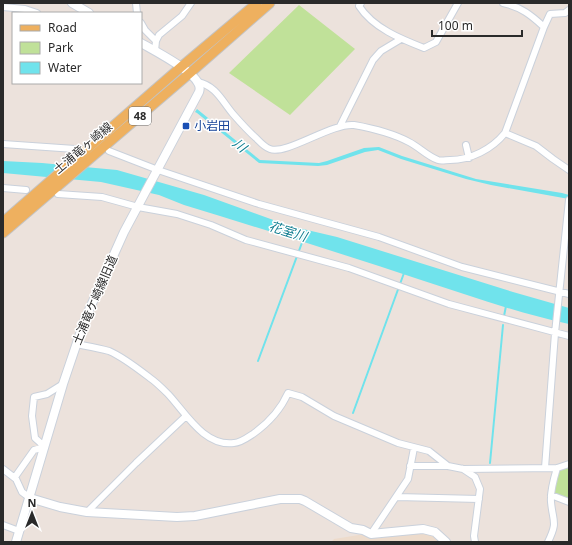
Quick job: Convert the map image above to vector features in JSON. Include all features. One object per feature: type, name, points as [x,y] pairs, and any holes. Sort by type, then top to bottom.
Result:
[{"type":"main road","name":"土浦竜ヶ崎線","points":[[3,222],[43,188],[77,153],[257,3]]},
{"type":"main road","name":"土浦竜ヶ崎線","points":[[3,233],[56,191],[90,158],[270,3]]},
{"type":"street","points":[[156,51],[156,41],[159,35],[182,16],[191,3]]},
{"type":"street","points":[[361,3],[359,6],[365,15],[381,27],[401,39],[424,48],[436,42],[458,3]]},
{"type":"street","points":[[503,3],[515,6],[533,17],[544,27]]},
{"type":"street","points":[[75,4],[87,12]]},
{"type":"street","points":[[3,7],[33,12]]},
{"type":"street","points":[[142,44],[190,73],[198,82],[204,83],[218,93],[253,136],[265,147],[272,150],[284,148],[340,126],[353,125],[391,134],[410,142],[426,154],[439,160],[459,160],[470,158],[500,140],[505,133],[550,14],[565,13],[569,10]]},
{"type":"street","points":[[142,25],[156,41]]},
{"type":"street","points":[[340,126],[373,60],[381,51],[401,39]]},
{"type":"street","name":"土浦竜ケ崎線旧道","points":[[16,542],[63,384],[85,319],[124,232],[198,97],[200,87],[198,82]]},
{"type":"street","points":[[505,133],[536,146],[553,160],[569,170]]},
{"type":"street","points":[[3,144],[77,153]]},
{"type":"street","points":[[466,145],[470,158]]},
{"type":"street","points":[[109,151],[157,171],[259,204],[379,237],[462,267],[569,294]]},
{"type":"street","points":[[3,188],[26,190]]},
{"type":"street","points":[[56,191],[102,197],[177,214],[211,225],[246,240],[348,268],[449,304],[569,336]]},
{"type":"street","points":[[545,468],[555,333],[569,200]]},
{"type":"street","points":[[76,344],[108,351],[122,358],[150,378],[162,389],[194,426],[207,436],[218,441],[234,443],[246,438],[258,430],[282,405],[288,393],[302,397],[334,416],[398,443],[429,451],[448,466]]},
{"type":"street","points":[[45,447],[35,438],[32,416],[34,397],[47,394],[63,384]]},
{"type":"street","points":[[86,512],[186,416]]},
{"type":"street","points":[[15,477],[34,450],[45,447]]},
{"type":"street","points":[[371,534],[408,479],[414,448]]},
{"type":"street","points":[[410,466],[448,466],[463,469],[557,468],[569,464]]},
{"type":"street","points":[[548,542],[555,526],[551,495],[557,468]]},
{"type":"street","points":[[3,469],[15,477],[22,492],[30,498],[60,507],[86,512],[177,517],[195,516],[280,499],[300,499],[352,528],[371,534],[423,529],[435,532],[446,542]]},
{"type":"street","points":[[463,469],[475,476],[480,489],[474,536],[475,542]]},
{"type":"street","points":[[551,495],[569,502]]},
{"type":"street","points":[[397,497],[479,499]]},
{"type":"street","points":[[3,525],[19,530]]},
{"type":"shaded area","points":[[423,529],[446,542],[331,542],[334,539],[365,534]]},
{"type":"green space","points":[[299,5],[355,49],[290,115],[229,73]]},
{"type":"green space","points":[[569,464],[569,502],[551,495],[557,468]]},
{"type":"water","name":"川","points":[[197,109],[260,160],[319,163],[364,148],[379,147],[402,156],[476,179],[562,193],[569,195],[569,199],[466,179],[401,159],[378,150],[365,152],[327,165],[318,166],[259,163],[195,112]]},
{"type":"water","name":"花室川","points":[[3,161],[117,170],[204,195],[290,226],[337,237],[569,308],[569,324],[530,315],[330,250],[184,205],[159,195],[101,182],[3,173]]},
{"type":"waterway","name":"花室川","points":[[258,361],[303,240]]},
{"type":"waterway","points":[[353,413],[404,273]]},
{"type":"waterway","points":[[504,316],[506,306]]},
{"type":"waterway","points":[[490,463],[503,325]]},
{"type":"place","name":"小岩田","points":[[186,126]]}]
